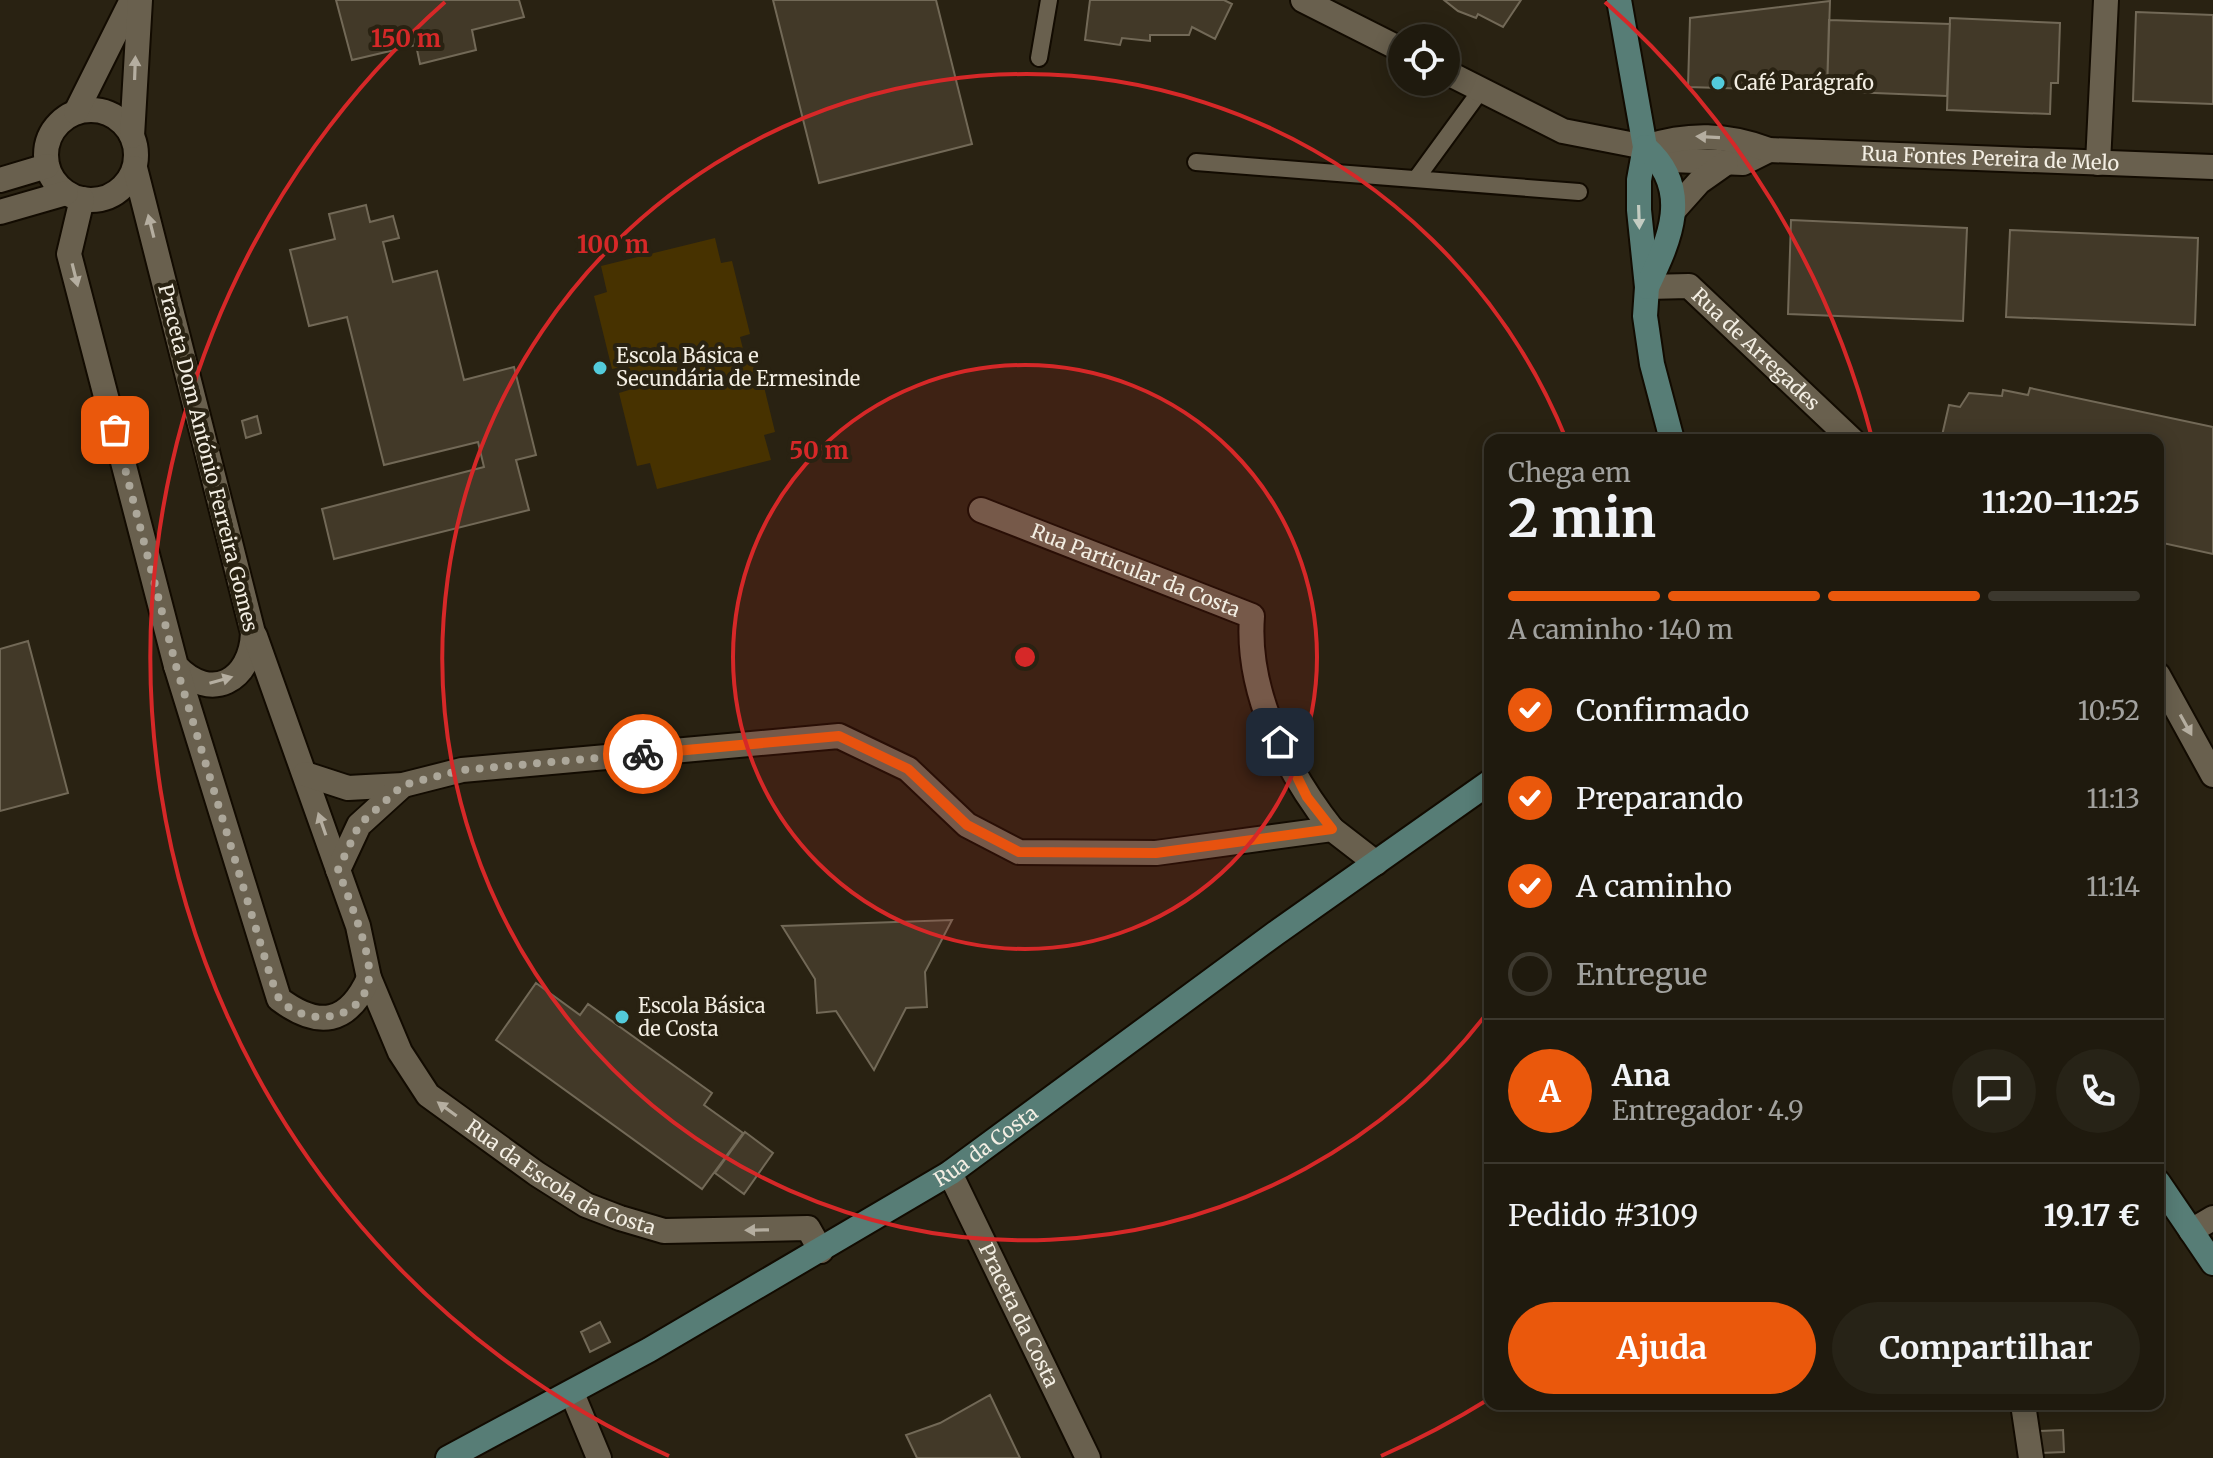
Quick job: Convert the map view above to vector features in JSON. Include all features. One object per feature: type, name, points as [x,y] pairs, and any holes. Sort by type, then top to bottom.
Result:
[{"type":"street","points":[[76,112],[132,0]]},
{"type":"street","points":[[0,212],[74,196],[98,200],[114,194],[135,168],[136,152],[132,136],[140,0]]},
{"type":"street","points":[[1303,0],[1388,43]]},
{"type":"street","points":[[1619,0],[1645,147],[1639,210],[1647,287],[1645,316],[1652,364],[1670,434]]},
{"type":"street","points":[[2098,163],[2106,0]]},
{"type":"street","points":[[1460,79],[1563,131],[1645,147],[1661,161],[1669,179],[1674,210],[1669,241],[1647,287]]},
{"type":"street","points":[[132,136],[123,122],[109,113],[92,109],[76,112],[62,120],[51,134],[46,150],[47,166],[74,196],[69,254],[176,666],[279,999],[294,1010],[317,1019],[340,1015],[358,1002],[369,978]]},
{"type":"street","name":"Rua Fontes Pereira de Melo","points":[[1645,147],[1683,136],[1741,139],[1769,150],[2213,167]]},
{"type":"street","name":"Rua Fontes Pereira de Melo","points":[[1645,147],[1672,160],[1726,163],[1743,163],[1769,150]]},
{"type":"street","name":"Rua Fontes Pereira de Melo","points":[[1674,210],[1699,182],[1726,163]]},
{"type":"street","points":[[0,180],[47,166]]},
{"type":"street","name":"Praceta Dom António Ferreira Gomes","points":[[135,168],[251,626],[252,652],[244,670],[222,683],[189,680],[176,666]]},
{"type":"street","name":"Rua de Arregades","points":[[1647,287],[1689,286],[1846,434]]},
{"type":"street","name":"Rua Particular da Costa","points":[[981,510],[1252,616],[1249,650],[1267,714],[1307,797],[1332,829],[1376,863]]},
{"type":"street","name":"Rua da Escola da Costa","points":[[251,626],[358,926],[369,978],[400,1052],[428,1095],[586,1205],[664,1231],[808,1228],[821,1251]]},
{"type":"street","points":[[2164,686],[2213,775]]},
{"type":"street","points":[[305,774],[348,788],[403,785],[462,770],[839,736],[908,769],[967,825],[1019,852],[1156,853],[1332,829]]},
{"type":"street","points":[[338,870],[359,825],[403,785]]},
{"type":"street","name":"Rua da Costa","points":[[448,1458],[572,1393],[821,1251],[950,1173],[1484,786]]},
{"type":"street","name":"Praceta da Costa","points":[[950,1173],[1088,1458]]},
{"type":"street","points":[[2164,1191],[2213,1263]]},
{"type":"street","points":[[2191,1231],[2213,1218]]},
{"type":"street","points":[[572,1393],[599,1458]]},
{"type":"street","points":[[2024,1410],[2031,1458]]},
{"type":"lane","points":[[1039,58],[1049,0]]},
{"type":"lane","points":[[1416,179],[1481,90]]},
{"type":"lane","points":[[1196,162],[1579,192]]},
{"type":"shaded area","points":[[715,238],[721,263],[732,261],[750,334],[740,337],[746,361],[757,358],[775,432],[764,435],[771,460],[657,489],[650,463],[637,466],[619,393],[632,389],[626,366],[612,369],[594,296],[607,292],[601,266]]},
{"type":"building","points":[[336,0],[519,0],[524,17],[472,30],[476,50],[420,64],[416,45],[352,60]]},
{"type":"building","points":[[773,0],[936,0],[972,144],[819,183]]},
{"type":"building","points":[[1090,0],[1224,0],[1232,4],[1215,39],[1192,27],[1189,35],[1150,35],[1150,41],[1122,38],[1120,45],[1085,40]]},
{"type":"building","points":[[1444,0],[1521,0],[1503,27],[1478,14],[1476,18],[1458,11]]},
{"type":"building","points":[[1830,1],[1827,91],[1688,87],[1690,18]]},
{"type":"building","points":[[2136,12],[2213,15],[2213,104],[2133,101]]},
{"type":"building","points":[[1950,18],[2060,23],[2058,83],[2051,83],[2050,114],[1947,110]]},
{"type":"building","points":[[1829,20],[1950,24],[1947,96],[1827,91]]},
{"type":"building","points":[[366,205],[370,222],[393,216],[399,238],[383,242],[393,282],[437,271],[464,380],[514,367],[536,455],[516,460],[529,510],[334,559],[322,509],[484,467],[478,442],[384,465],[347,317],[309,326],[290,250],[335,239],[329,214]]},
{"type":"building","points":[[1791,220],[1967,228],[1963,321],[1788,314]]},
{"type":"building","points":[[2010,230],[2198,238],[2195,325],[2006,317]]},
{"type":"building","points":[[2030,388],[2213,427],[2213,554],[2164,543],[2164,434],[1942,434],[1949,405],[1960,407],[1969,393],[2002,396],[2003,390],[2028,395]]},
{"type":"building","points":[[257,416],[261,433],[246,438],[242,421]]},
{"type":"building","points":[[28,641],[68,793],[0,811],[0,649]]},
{"type":"building","points":[[952,920],[925,972],[927,1007],[906,1008],[874,1070],[836,1011],[817,1013],[815,979],[782,926]]},
{"type":"building","points":[[536,983],[580,1015],[588,1004],[712,1093],[704,1105],[743,1133],[702,1189],[496,1040]]},
{"type":"building","points":[[745,1132],[773,1153],[744,1194],[715,1173]]},
{"type":"building","points":[[600,1322],[610,1342],[590,1352],[581,1332]]},
{"type":"building","points":[[990,1395],[1020,1458],[917,1458],[906,1435],[940,1423]]},
{"type":"building","points":[[2063,1430],[2064,1452],[2041,1453],[2040,1431]]},
{"type":"way so far","points":[[115,430],[176,666],[271,978],[279,999],[294,1010],[317,1019],[340,1015],[358,1002],[369,978],[358,926],[338,870],[359,825],[403,785],[462,770],[643,754]]},
{"type":"place","name":"Café Parágrafo","points":[[1718,83]]},
{"type":"place","name":"Escola Básica e Secundária de Ermesinde","points":[[600,368]]},
{"type":"place","name":"Escola Básica de Costa","points":[[622,1017]]},
{"type":"route","points":[[643,754],[839,736],[908,769],[967,825],[1019,852],[1156,853],[1332,829],[1307,797],[1280,742]]}]
